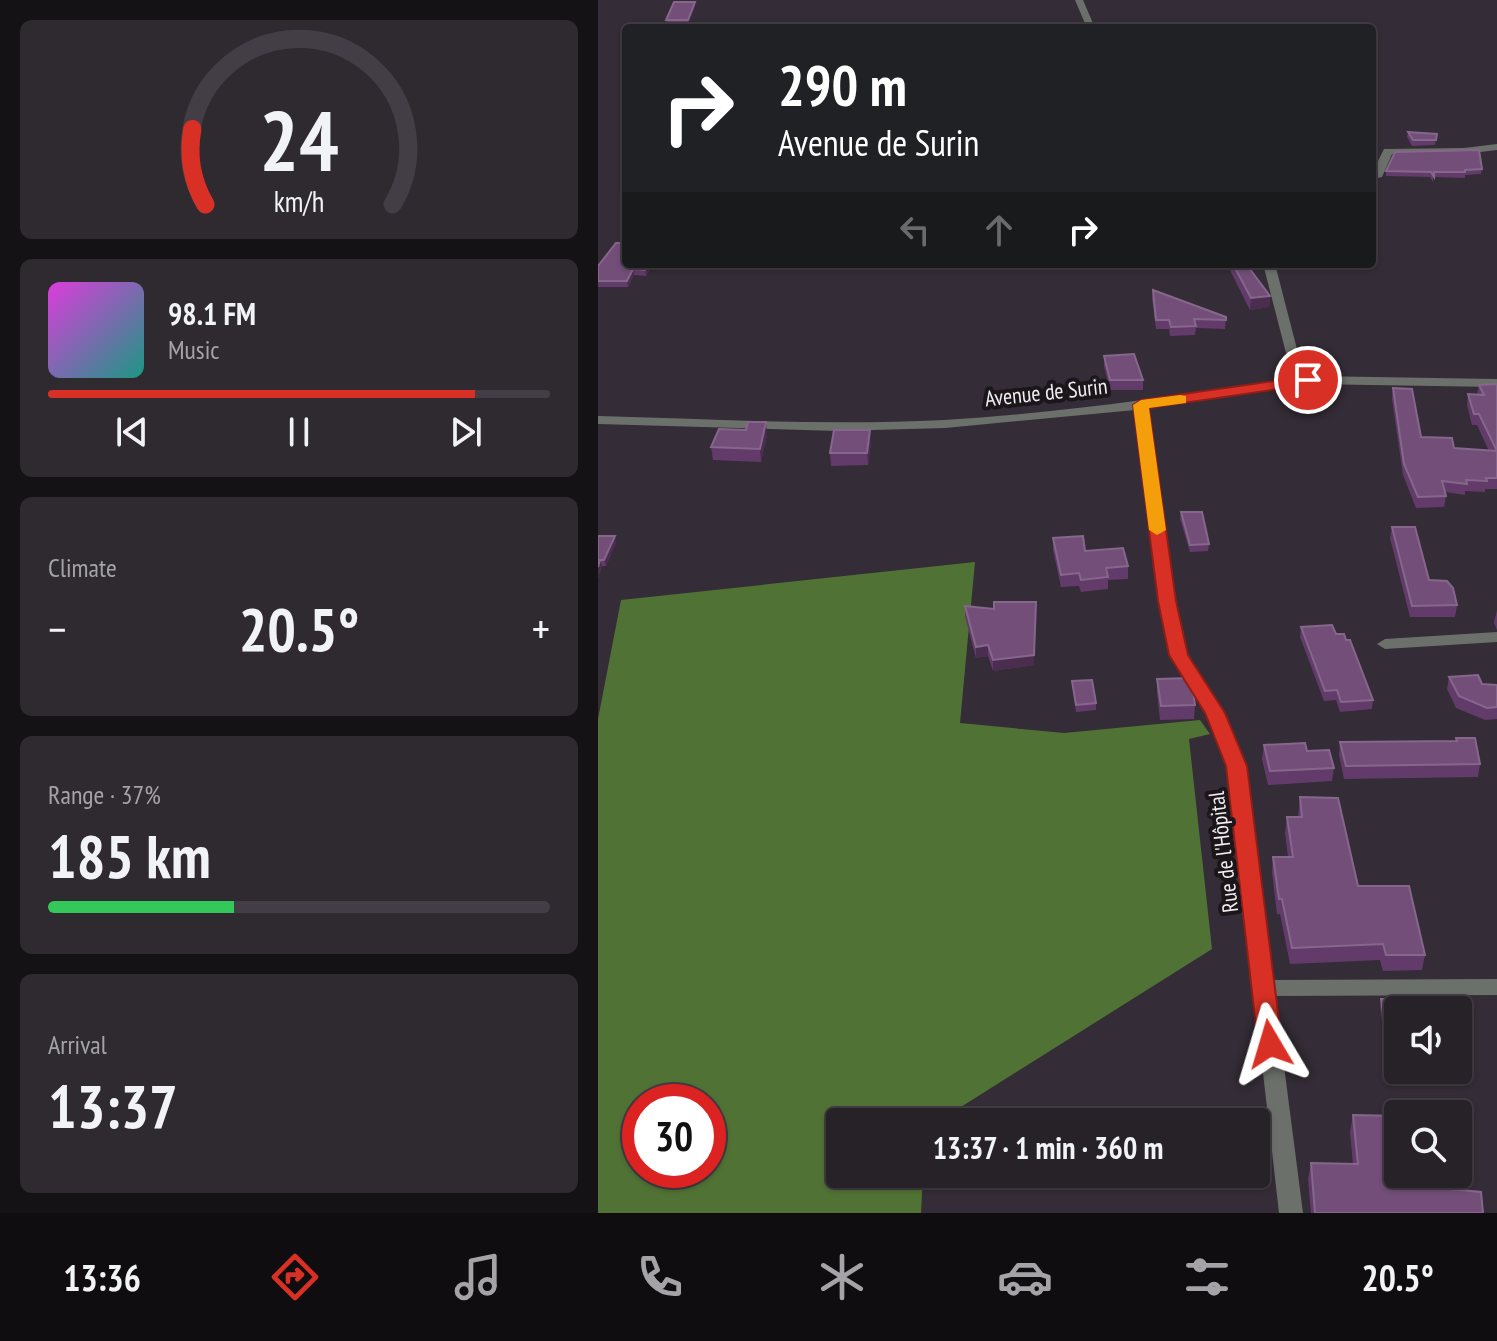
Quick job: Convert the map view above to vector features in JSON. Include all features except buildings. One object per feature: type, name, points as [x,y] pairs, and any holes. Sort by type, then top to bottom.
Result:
[{"type":"street","points":[[1079,0],[1089,24]]},
{"type":"street","points":[[1376,175],[1388,151],[1464,151],[1497,147]]},
{"type":"street","points":[[1270,268],[1288,341],[1308,380]]},
{"type":"street","name":"Avenue de Surin","points":[[598,420],[837,427],[945,424],[1141,405],[1308,380],[1497,383]]},
{"type":"street","name":"Rue de l'Hôpital","points":[[1141,405],[1167,601],[1179,655],[1215,713],[1237,766],[1291,1213]]},
{"type":"street","points":[[1385,644],[1497,637]]},
{"type":"street","points":[[1263,988],[1497,987]]},
{"type":"green space","points":[[975,562],[960,723],[1064,733],[1200,720],[1210,734],[1189,739],[1212,949],[959,1108],[826,1108],[826,1188],[922,1188],[921,1213],[598,1213],[598,719],[621,600]]},
{"type":"slow traffic","points":[[1157,530],[1141,405],[1180,400]]},
{"type":"route","points":[[1270,1044],[1237,766],[1215,713],[1179,655],[1167,601],[1141,405],[1308,380]]}]
